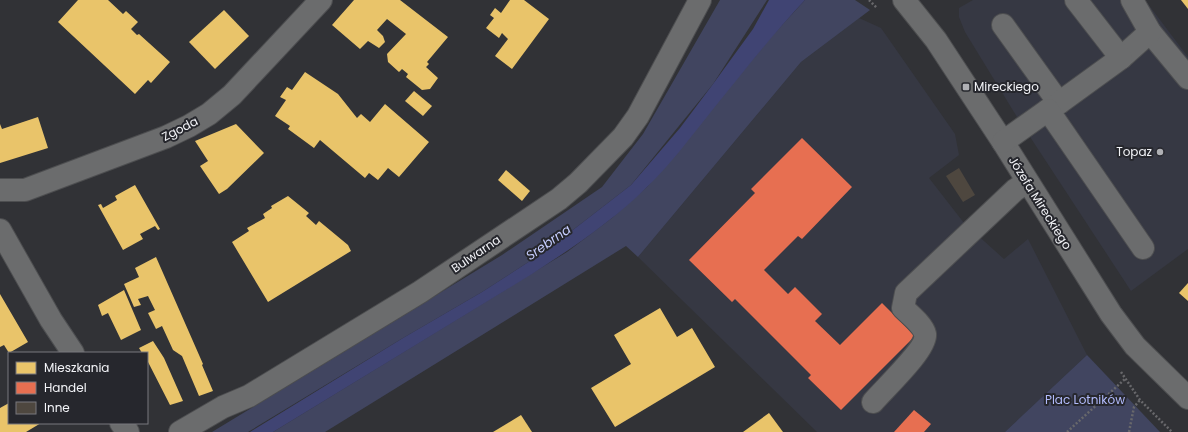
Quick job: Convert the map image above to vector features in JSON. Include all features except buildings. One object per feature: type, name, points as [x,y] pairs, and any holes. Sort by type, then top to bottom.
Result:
[{"type":"street","name":"Zgoda","points":[[0,190],[24,190],[166,137],[189,126],[209,114],[232,95],[321,0]]},
{"type":"street","name":"Bulwarna","points":[[180,432],[222,407],[249,396],[413,296],[559,199],[607,154],[638,116],[700,0]]},
{"type":"street","points":[[1076,0],[1121,58]]},
{"type":"street","points":[[1132,0],[1150,32],[1188,78]]},
{"type":"street","name":"Józefa Mireckiego","points":[[907,1],[936,40],[1003,142],[1111,314],[1135,346],[1188,398]]},
{"type":"street","points":[[1003,25],[1143,248]]},
{"type":"street","points":[[1003,142],[1121,58],[1150,32]]},
{"type":"street","points":[[873,402],[918,352],[924,341],[923,330],[903,308],[906,293],[1015,190],[1027,182]]},
{"type":"street","points":[[0,230],[51,320],[72,352]]},
{"type":"street","points":[[122,424],[128,432]]},
{"type":"path","points":[[1067,432],[1124,379],[1140,400],[1172,432]]},
{"type":"path","points":[[1129,432],[1134,407],[1140,400]]},
{"type":"shaded area","points":[[973,0],[1145,0],[1188,57],[1188,249],[1131,291],[1017,117],[965,32],[959,17],[959,8]]},
{"type":"shaded area","points":[[859,18],[881,28],[955,134],[959,155],[929,178],[964,223],[1004,259],[1028,239],[1087,355],[1005,432],[817,432],[638,257],[801,62]]},
{"type":"green space","points":[[720,0],[767,0],[713,84],[631,185],[547,250],[482,292],[248,432],[212,432],[502,255],[602,187],[643,134]]},
{"type":"green space","points":[[805,0],[855,0],[870,10],[801,62],[638,257],[626,246],[325,432],[273,432],[567,252],[612,218],[647,187],[773,35]]},
{"type":"green space","name":"Plac Lotników","points":[[1087,355],[1160,432],[1005,432],[1006,431]]},
{"type":"water","points":[[769,0],[805,0],[756,56],[672,161],[647,187],[606,223],[532,274],[273,432],[250,432],[403,338],[482,292],[547,250],[631,185],[680,128],[713,84],[753,29]]},
{"type":"place","name":"Mireckiego","points":[[966,87]]},
{"type":"place","name":"Topaz","points":[[1160,152]]},
{"type":"water label","name":"Srebrna","points":[[548,242]]}]
